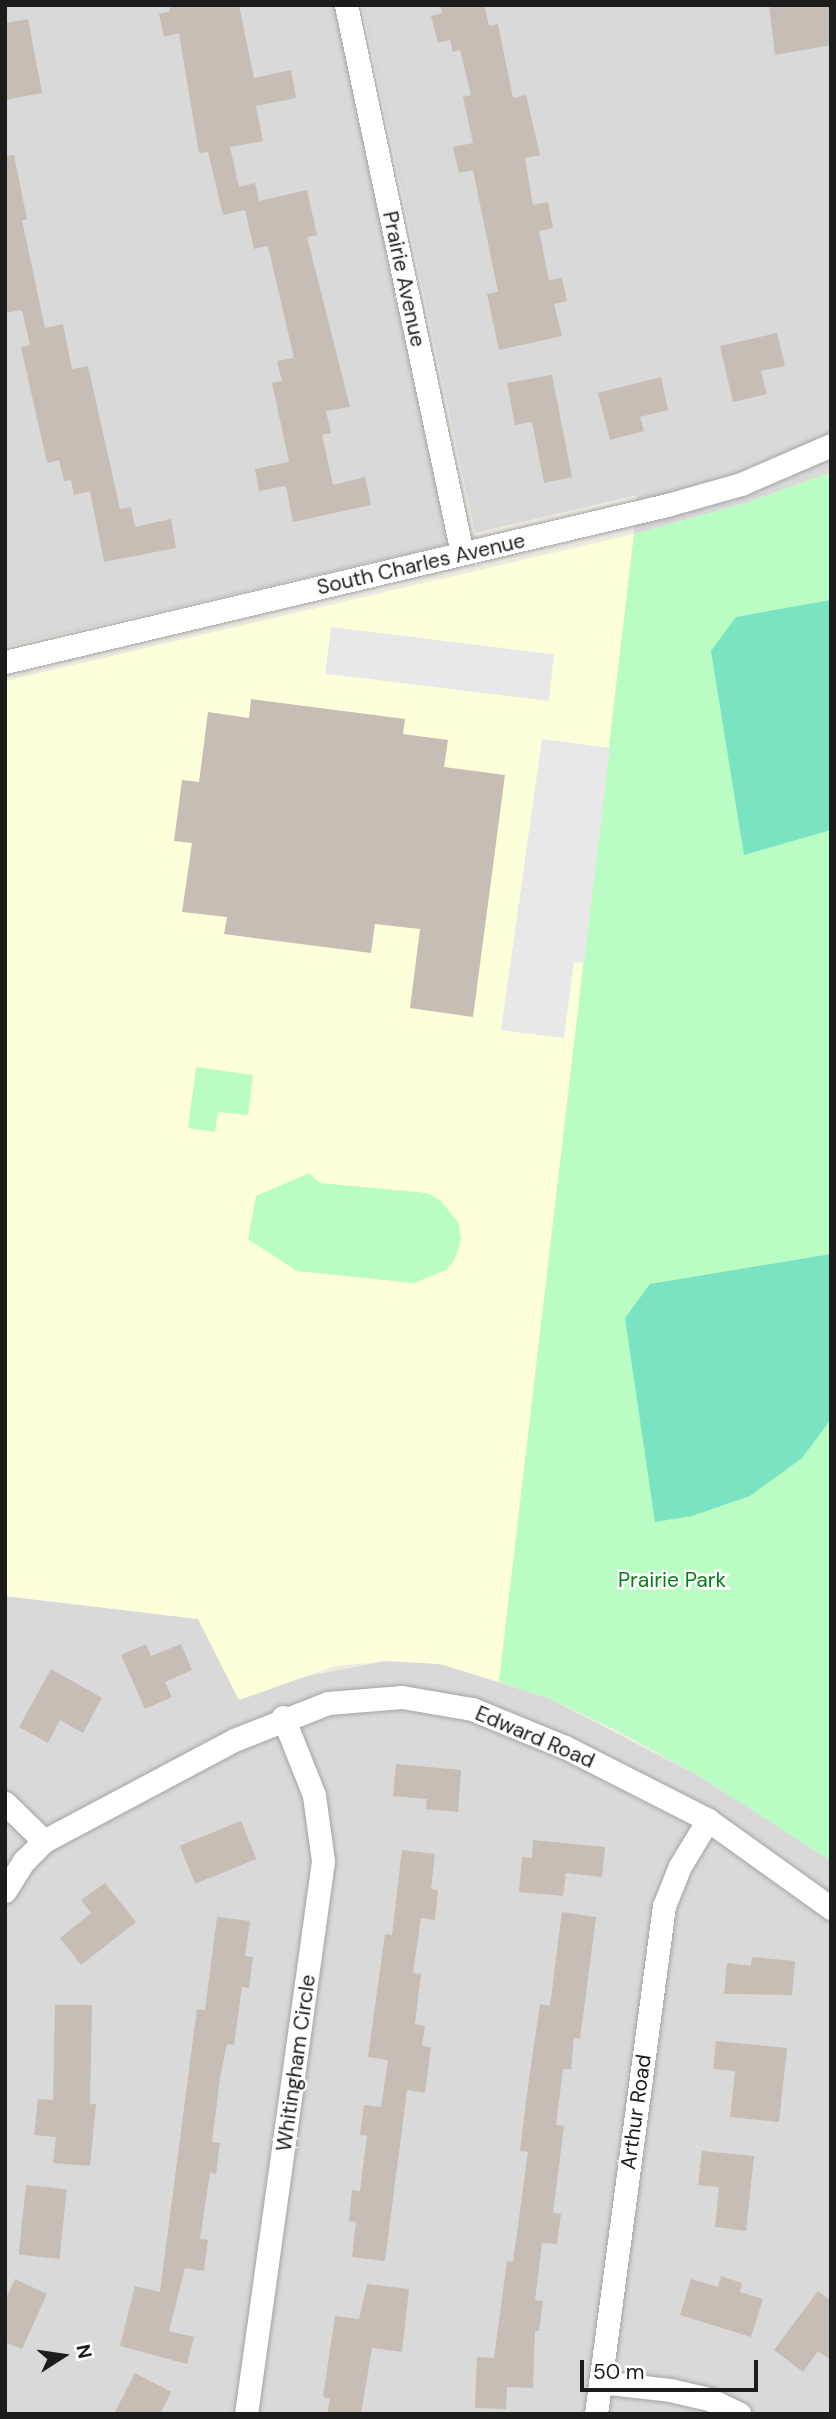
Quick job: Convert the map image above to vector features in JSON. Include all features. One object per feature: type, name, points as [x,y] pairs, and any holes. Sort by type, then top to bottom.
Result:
[{"type":"street","name":"Prairie Avenue","points":[[346,5],[462,553]]},
{"type":"street","name":"South Charles Avenue","points":[[5,662],[741,484],[831,444]]},
{"type":"street","name":"Edward Road","points":[[5,1891],[23,1861],[44,1841],[79,1819],[283,1717],[328,1703],[375,1697],[436,1700],[472,1709],[565,1747],[708,1821],[831,1908]]},
{"type":"street","name":"Whitingham Circle","points":[[246,2414],[323,1861],[314,1795],[283,1717]]},
{"type":"street","points":[[5,1803],[44,1841]]},
{"type":"street","name":"Arthur Road","points":[[596,2414],[664,1906],[680,1866],[708,1821]]},
{"type":"street","points":[[600,2382],[670,2390],[709,2399],[740,2414]]},
{"type":"shaded area","points":[[5,5],[335,5],[449,544],[5,647]]},
{"type":"shaded area","points":[[362,5],[831,5],[831,472],[749,502],[634,534],[637,495],[475,533]]},
{"type":"shaded area","points":[[634,534],[499,1682],[440,1664],[386,1661],[335,1666],[239,1700],[198,1619],[5,1596],[5,681]]},
{"type":"shaded area","points":[[331,627],[554,654],[549,701],[325,674]]},
{"type":"shaded area","points":[[542,739],[610,748],[584,963],[574,962],[564,1038],[501,1030]]},
{"type":"shaded area","points":[[5,1596],[198,1619],[239,1700],[283,1681],[386,1661],[440,1664],[548,1698],[701,1777],[831,1861],[831,2414],[5,2414]]},
{"type":"green space","name":"Prairie Park","points":[[831,472],[831,1861],[701,1777],[618,1731],[548,1698],[499,1682],[634,534],[749,502]]},
{"type":"green space","points":[[831,600],[831,830],[744,855],[711,651],[736,617]]},
{"type":"green space","points":[[196,1067],[253,1075],[248,1115],[218,1112],[215,1132],[188,1128]]},
{"type":"green space","points":[[309,1173],[320,1183],[427,1193],[440,1200],[458,1222],[461,1240],[455,1259],[446,1270],[414,1283],[297,1271],[248,1239],[256,1196]]},
{"type":"green space","points":[[831,1254],[831,1419],[802,1458],[750,1496],[692,1516],[655,1522],[625,1318],[650,1284]]},
{"type":"building","points":[[169,5],[239,5],[254,78],[291,70],[296,98],[256,106],[263,141],[230,147],[239,187],[255,183],[259,201],[307,190],[317,235],[307,237],[350,407],[326,411],[331,433],[322,435],[333,485],[365,477],[371,505],[293,522],[286,486],[259,491],[255,469],[289,462],[272,383],[282,381],[277,361],[294,358],[268,246],[254,249],[245,210],[223,215],[208,152],[199,153],[179,33],[164,37],[159,14],[170,11]]},
{"type":"building","points":[[440,5],[484,5],[489,26],[498,24],[513,98],[526,95],[540,155],[525,158],[533,205],[548,202],[553,228],[539,231],[549,280],[562,278],[567,301],[554,304],[562,336],[499,350],[487,294],[498,292],[473,170],[459,173],[453,147],[473,143],[463,97],[471,95],[460,50],[453,52],[450,40],[438,43],[431,16],[442,13]]},
{"type":"building","points":[[769,5],[831,5],[831,45],[775,55]]},
{"type":"building","points":[[28,19],[42,93],[5,100],[5,23]]},
{"type":"building","points":[[14,155],[27,219],[22,220],[45,328],[63,324],[72,369],[88,366],[120,509],[131,507],[135,527],[171,519],[176,548],[104,562],[90,491],[74,495],[71,480],[64,481],[59,460],[47,463],[21,347],[30,345],[22,310],[5,313],[5,156]]},
{"type":"building","points":[[777,333],[785,366],[761,371],[767,394],[733,402],[720,346]]},
{"type":"building","points":[[552,375],[572,477],[544,483],[532,422],[515,425],[507,383]]},
{"type":"building","points":[[661,377],[668,410],[640,417],[644,431],[610,440],[598,393]]},
{"type":"building","points":[[251,699],[405,719],[403,734],[448,740],[444,767],[505,775],[473,1017],[410,1008],[420,929],[375,924],[371,953],[224,934],[227,917],[182,912],[192,843],[174,841],[182,780],[199,782],[208,712],[249,718]]},
{"type":"building","points":[[146,1644],[151,1656],[181,1644],[192,1670],[165,1682],[172,1697],[145,1709],[121,1655]]},
{"type":"building","points":[[51,1669],[102,1698],[83,1733],[60,1720],[48,1743],[19,1727]]},
{"type":"building","points":[[396,1764],[461,1770],[458,1812],[426,1809],[427,1799],[393,1796]]},
{"type":"building","points":[[241,1821],[256,1859],[195,1884],[180,1846]]},
{"type":"building","points":[[533,1840],[605,1847],[602,1877],[566,1873],[563,1896],[519,1892],[522,1857],[532,1858]]},
{"type":"building","points":[[402,1850],[435,1854],[431,1889],[438,1890],[435,1920],[421,1918],[413,1973],[421,1974],[415,2024],[425,2026],[422,2046],[431,2047],[425,2093],[407,2090],[385,2261],[352,2257],[356,2222],[349,2221],[352,2190],[360,2191],[367,2136],[360,2135],[364,2105],[381,2107],[388,2060],[368,2057],[385,1934],[392,1935]]},
{"type":"building","points":[[105,1883],[136,1922],[81,1965],[60,1938],[91,1913],[81,1900]]},
{"type":"building","points":[[562,1912],[596,1917],[580,2039],[574,2038],[571,2069],[563,2069],[556,2125],[564,2126],[553,2213],[561,2214],[557,2244],[542,2243],[535,2300],[543,2301],[539,2331],[535,2331],[533,2388],[507,2387],[506,2409],[475,2408],[477,2357],[494,2358],[507,2261],[513,2262],[528,2152],[520,2151],[528,2086],[540,2004],[550,2006]]},
{"type":"building","points":[[217,1917],[250,1921],[245,1956],[253,1957],[249,1988],[242,1987],[234,2045],[227,2044],[220,2078],[212,2142],[220,2143],[216,2174],[210,2173],[200,2239],[208,2240],[204,2271],[185,2268],[169,2331],[194,2337],[187,2364],[120,2346],[135,2286],[160,2292],[197,2009],[205,2010]]},
{"type":"building","points":[[752,1957],[795,1961],[792,1995],[724,1994],[727,1963],[751,1966]]},
{"type":"building","points":[[55,2005],[92,2005],[90,2104],[96,2104],[90,2166],[53,2163],[56,2137],[34,2135],[38,2099],[53,2100]]},
{"type":"building","points":[[716,2041],[787,2048],[779,2122],[730,2117],[735,2071],[713,2069]]},
{"type":"building","points":[[702,2151],[754,2156],[746,2231],[715,2227],[719,2187],[698,2185]]},
{"type":"building","points":[[26,2185],[67,2189],[59,2259],[19,2255]]},
{"type":"building","points":[[721,2276],[742,2283],[740,2292],[763,2299],[751,2337],[680,2315],[691,2279],[718,2287]]},
{"type":"building","points":[[15,2279],[47,2294],[22,2349],[5,2342],[5,2300]]},
{"type":"building","points":[[367,2284],[409,2289],[402,2352],[372,2348],[361,2414],[327,2414],[330,2399],[323,2397],[335,2316],[359,2319]]},
{"type":"building","points":[[818,2291],[831,2301],[831,2360],[818,2351],[803,2372],[774,2350]]},
{"type":"building","points":[[135,2373],[171,2392],[160,2414],[114,2414]]}]
